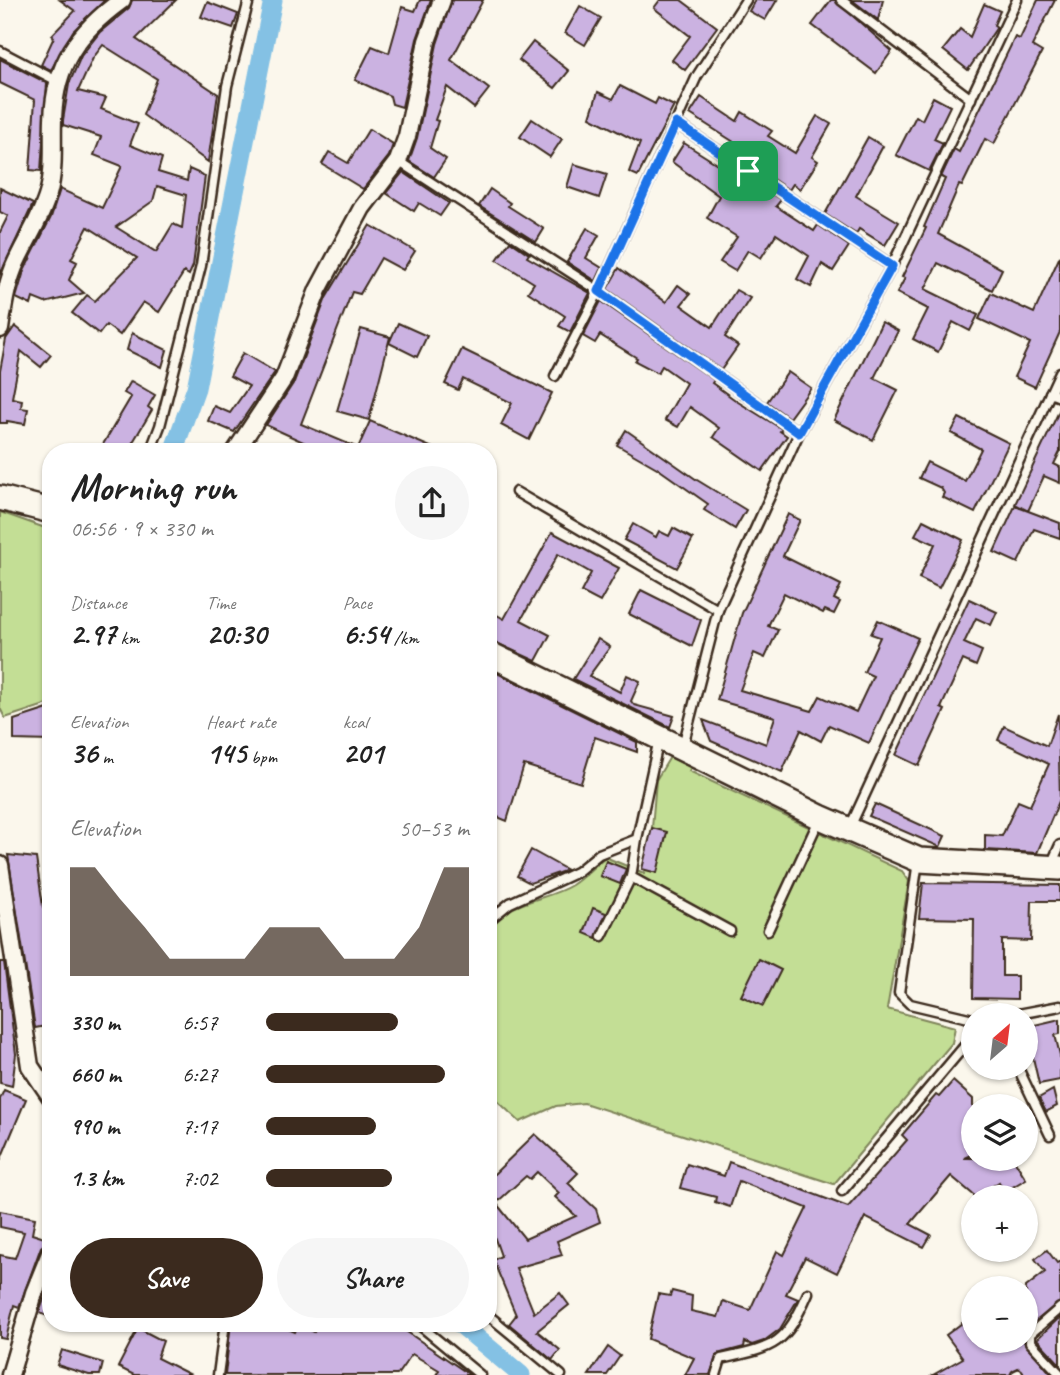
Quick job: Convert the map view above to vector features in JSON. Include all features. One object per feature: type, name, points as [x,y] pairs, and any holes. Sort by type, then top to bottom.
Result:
[{"type":"street","points":[[0,329],[13,268],[48,194],[59,82],[71,47],[97,18],[122,0]]},
{"type":"street","points":[[241,443],[284,378],[318,290],[362,208],[398,161],[407,136],[427,41],[442,0]]},
{"type":"street","points":[[0,498],[42,509]]},
{"type":"street","points":[[497,658],[820,817],[919,860],[1055,868]]},
{"type":"street","points":[[0,865],[30,1066],[42,1084]]},
{"type":"street","points":[[10,1375],[42,1273]]},
{"type":"lane","points":[[153,443],[201,265],[227,86],[249,0]]},
{"type":"lane","points":[[555,376],[599,291],[697,76],[746,0]]},
{"type":"lane","points":[[841,0],[971,99]]},
{"type":"lane","points":[[682,750],[718,610],[799,433],[892,266],[1017,0]]},
{"type":"lane","points":[[0,51],[59,82]]},
{"type":"lane","points":[[676,123],[892,266]]},
{"type":"lane","points":[[398,161],[599,291],[799,433]]},
{"type":"lane","points":[[848,829],[1060,372]]},
{"type":"lane","points":[[1050,393],[1060,397]]},
{"type":"lane","points":[[516,492],[718,610]]},
{"type":"lane","points":[[602,936],[631,877],[659,739]]},
{"type":"lane","points":[[768,930],[820,817]]},
{"type":"lane","points":[[497,914],[510,903],[577,872],[599,854],[638,839]]},
{"type":"lane","points":[[1055,868],[1060,845]]},
{"type":"lane","points":[[919,860],[899,993],[910,1004],[961,1016]]},
{"type":"lane","points":[[631,877],[730,931]]},
{"type":"lane","points":[[1038,1010],[1060,1006]]},
{"type":"lane","points":[[842,1191],[961,1050]]},
{"type":"lane","points":[[1024,1080],[1050,1135]]},
{"type":"lane","points":[[716,1375],[721,1359],[758,1351],[785,1336],[793,1327],[808,1293]]},
{"type":"lane","points":[[1060,1308],[1030,1334],[1030,1342],[1036,1356],[1060,1374]]},
{"type":"lane","points":[[497,1322],[561,1375]]},
{"type":"lane","points":[[218,1375],[224,1332]]},
{"type":"lane","points":[[428,1332],[480,1375]]},
{"type":"green space","points":[[0,512],[42,527],[42,706],[5,718],[0,708]]},
{"type":"green space","points":[[670,757],[691,767],[689,771],[902,871],[909,881],[887,1009],[955,1027],[952,1043],[834,1184],[584,1103],[556,1106],[520,1122],[497,1100],[497,920],[514,907],[572,885],[605,857],[644,873],[652,828],[656,780]]},
{"type":"building","points":[[60,0],[105,0],[73,31],[51,70],[41,65],[54,37],[52,35],[75,11]]},
{"type":"building","points":[[132,0],[176,0],[136,39],[218,94],[208,162],[143,115],[157,79],[103,45],[93,58],[78,91],[106,98],[101,109],[138,124],[130,145],[162,158],[158,172],[187,181],[189,169],[205,176],[193,266],[189,275],[184,272],[159,312],[143,302],[120,335],[106,325],[99,334],[72,313],[87,295],[95,301],[137,258],[88,227],[71,259],[77,262],[69,280],[84,293],[45,303],[33,298],[31,305],[16,298],[24,271],[51,217],[60,189],[102,208],[122,166],[94,155],[101,137],[63,125],[63,120],[69,84],[81,56],[100,32],[129,8]],"holes":[[[157,186],[186,195],[182,228],[173,224],[156,252],[116,227],[153,201]]]},
{"type":"building","points":[[420,0],[431,0],[417,39],[402,107],[392,104],[390,96],[355,80],[372,46],[389,53],[402,7],[415,11]]},
{"type":"building","points":[[452,0],[483,0],[451,60],[489,89],[474,108],[447,87],[435,120],[438,121],[430,148],[446,159],[434,177],[409,161],[417,138],[437,44]]},
{"type":"building","points":[[660,0],[681,0],[717,27],[685,70],[672,60],[690,36],[654,8]]},
{"type":"building","points":[[755,0],[777,0],[765,20],[749,11]]},
{"type":"building","points":[[831,0],[835,0],[892,51],[876,73],[812,25]]},
{"type":"building","points":[[852,0],[883,0],[878,20]]},
{"type":"building","points":[[1038,0],[1055,0],[1032,46],[1042,52],[994,144],[985,139],[962,186],[959,185],[938,234],[1002,269],[992,290],[938,263],[925,289],[978,315],[970,331],[953,322],[938,352],[913,339],[928,309],[897,293],[926,228],[924,227],[945,179],[941,177],[954,149],[959,152],[1015,37],[1020,39]]},
{"type":"building","points":[[207,2],[238,14],[233,28],[201,17]]},
{"type":"building","points":[[984,4],[1000,11],[994,25],[997,27],[968,70],[943,50],[960,29],[970,37]]},
{"type":"building","points":[[580,6],[601,18],[585,45],[565,33]]},
{"type":"building","points":[[533,42],[569,71],[555,88],[519,60]]},
{"type":"building","points":[[0,59],[47,83],[41,171],[30,170],[35,100],[0,83]]},
{"type":"building","points":[[620,86],[655,104],[658,98],[674,106],[638,176],[629,172],[640,143],[590,117],[598,92],[613,99]]},
{"type":"building","points":[[701,97],[737,121],[742,112],[772,131],[768,136],[795,153],[817,116],[831,124],[812,157],[818,161],[800,189],[793,184],[789,190],[732,152],[737,144],[690,114]]},
{"type":"building","points":[[933,97],[950,106],[934,139],[943,143],[929,171],[896,155],[916,116],[922,120]]},
{"type":"building","points":[[532,119],[562,139],[550,157],[520,137]]},
{"type":"building","points":[[369,129],[393,144],[389,156],[363,189],[322,164],[329,152],[348,163]]},
{"type":"building","points":[[868,137],[883,146],[856,196],[899,222],[885,245],[859,229],[856,234],[825,214]]},
{"type":"building","points":[[684,143],[722,167],[725,163],[781,200],[776,206],[814,231],[818,225],[849,246],[833,271],[822,264],[811,287],[797,279],[809,256],[776,234],[761,258],[748,250],[735,271],[720,262],[737,237],[707,218],[719,196],[672,162]]},
{"type":"building","points":[[574,164],[607,174],[599,198],[567,187]]},
{"type":"building","points":[[403,172],[449,203],[440,216],[419,203],[414,211],[386,193]]},
{"type":"building","points":[[0,188],[33,204],[0,275],[0,232],[8,216],[0,212]]},
{"type":"building","points":[[490,189],[510,203],[508,206],[544,229],[536,242],[479,206]]},
{"type":"building","points":[[370,225],[415,251],[403,270],[381,258],[360,294],[352,292],[301,424],[346,443],[305,443],[266,425],[294,382],[326,298]]},
{"type":"building","points":[[587,228],[599,235],[586,258],[602,268],[596,281],[567,262]]},
{"type":"building","points":[[510,241],[529,254],[527,257],[590,293],[570,332],[559,326],[565,316],[528,292],[534,283],[497,260]]},
{"type":"building","points":[[1060,256],[1060,332],[1035,387],[1014,377],[1030,343],[979,319],[991,293],[1034,313]]},
{"type":"building","points":[[619,268],[666,302],[678,285],[690,294],[681,305],[712,327],[736,290],[750,298],[725,337],[738,346],[721,370],[607,289]]},
{"type":"building","points":[[601,301],[714,380],[712,383],[738,402],[782,429],[780,431],[787,436],[762,471],[713,437],[719,428],[690,407],[678,427],[665,420],[686,383],[662,366],[658,373],[635,361],[637,358],[600,335],[595,343],[583,336]]},
{"type":"building","points":[[882,322],[898,331],[874,378],[898,390],[873,440],[834,420]]},
{"type":"building","points":[[398,323],[427,336],[417,357],[389,343]]},
{"type":"building","points":[[15,326],[51,355],[41,367],[21,351],[12,398],[22,400],[21,408],[28,409],[25,424],[7,421],[0,423],[0,371],[6,339]]},
{"type":"building","points":[[361,329],[390,337],[369,420],[337,411]]},
{"type":"building","points":[[132,333],[167,350],[162,367],[127,350]]},
{"type":"building","points":[[462,349],[552,393],[529,440],[501,425],[512,403],[463,379],[458,390],[445,384]]},
{"type":"building","points":[[243,353],[275,372],[234,432],[208,421],[214,406],[230,413],[249,386],[230,376]]},
{"type":"building","points":[[788,372],[811,388],[789,418],[767,402]]},
{"type":"building","points":[[131,381],[155,395],[148,407],[152,410],[132,443],[104,443],[131,397],[124,393]]},
{"type":"building","points":[[1060,409],[1060,452],[1054,464],[1060,467],[1060,483],[1044,476],[1028,511],[1015,504]]},
{"type":"building","points":[[959,418],[1009,443],[975,513],[942,497],[944,493],[941,488],[919,478],[927,462],[965,481],[981,449],[951,433]]},
{"type":"building","points":[[370,421],[421,443],[360,443]]},
{"type":"building","points":[[626,430],[697,480],[746,510],[735,529],[704,510],[708,504],[657,468],[617,445]]},
{"type":"building","points":[[1015,506],[1060,523],[1060,538],[1034,529],[1018,563],[994,552]]},
{"type":"building","points":[[788,514],[800,520],[783,556],[841,585],[834,599],[840,602],[834,614],[825,610],[823,613],[784,593],[768,626],[778,630],[765,658],[754,653],[740,690],[812,711],[820,696],[856,712],[873,676],[864,672],[880,637],[871,634],[878,620],[918,638],[869,743],[829,725],[821,741],[801,730],[782,772],[711,741],[703,720],[766,744],[775,717],[717,700],[742,613]]},
{"type":"building","points":[[923,520],[963,540],[939,588],[919,578],[935,544],[915,535]]},
{"type":"building","points":[[633,524],[656,537],[659,531],[669,536],[673,528],[693,539],[677,568],[624,540]]},
{"type":"building","points":[[552,532],[619,568],[600,602],[581,592],[591,573],[558,554],[521,620],[550,635],[536,661],[497,643],[497,615],[504,619]]},
{"type":"building","points":[[641,590],[701,620],[692,646],[629,614]]},
{"type":"building","points":[[969,599],[997,612],[991,625],[976,618],[964,643],[982,651],[976,666],[963,660],[941,708],[945,710],[919,766],[896,755]]},
{"type":"building","points":[[598,639],[610,647],[589,676],[620,692],[627,675],[640,681],[631,701],[634,705],[674,716],[670,727],[573,679]]},
{"type":"building","points":[[497,673],[637,742],[637,752],[595,737],[581,783],[524,765],[507,821],[497,817]]},
{"type":"building","points":[[42,711],[42,741],[14,740],[14,720]]},
{"type":"building","points":[[1058,714],[1060,799],[1037,853],[985,850],[985,835],[1002,836],[1018,801],[1030,806],[1049,764],[998,740],[1004,726],[1047,746]]},
{"type":"building","points":[[875,804],[945,836],[940,847],[869,816]]},
{"type":"building","points":[[652,828],[667,832],[657,873],[642,869]]},
{"type":"building","points":[[531,850],[567,870],[530,883],[517,876]]},
{"type":"building","points":[[8,855],[36,858],[42,900],[42,1027],[35,1028]]},
{"type":"building","points":[[606,861],[626,869],[620,884],[600,876]]},
{"type":"building","points":[[923,883],[1060,885],[1060,901],[1032,901],[1031,941],[1002,940],[1002,976],[1017,976],[1017,999],[973,998],[974,919],[919,918]]},
{"type":"building","points":[[593,908],[606,913],[596,938],[584,933]]},
{"type":"building","points":[[759,959],[781,970],[763,1006],[741,996]]},
{"type":"building","points":[[0,962],[4,962],[16,1054],[12,1086],[0,1083]]},
{"type":"building","points":[[1060,1019],[1060,1034],[1055,1035],[1060,1055],[1060,1080],[1039,1084],[1038,1024]]},
{"type":"building","points":[[953,1081],[967,1094],[961,1094],[961,1171],[1021,1171],[1026,1179],[1016,1185],[1000,1185],[999,1182],[994,1185],[962,1185],[951,1176],[910,1224],[931,1235],[924,1247],[865,1217],[837,1273],[805,1257],[786,1294],[798,1299],[780,1329],[764,1341],[752,1345],[745,1342],[744,1347],[717,1354],[710,1375],[685,1375],[694,1358],[648,1339],[658,1294],[670,1296],[672,1291],[692,1296],[691,1311],[718,1317],[723,1301],[750,1310],[777,1251],[784,1255],[807,1208],[739,1181],[730,1207],[715,1202],[716,1197],[680,1188],[687,1164],[724,1176],[729,1162],[848,1207],[907,1140],[902,1135],[936,1095],[939,1097]]},
{"type":"building","points":[[4,1090],[26,1099],[0,1161],[0,1099]]},
{"type":"building","points":[[1053,1090],[1057,1106],[1046,1112],[1039,1098]]},
{"type":"building","points":[[535,1134],[578,1173],[568,1183],[596,1209],[600,1222],[557,1241],[562,1255],[516,1268],[534,1313],[560,1293],[569,1305],[537,1331],[560,1350],[552,1360],[509,1324],[516,1315],[497,1270],[497,1258],[501,1256],[497,1245],[497,1204],[525,1239],[576,1216],[555,1197],[559,1193],[537,1172],[530,1179],[526,1176],[497,1202],[497,1171]]},
{"type":"building","points":[[0,1211],[35,1218],[32,1234],[42,1237],[42,1246],[19,1307],[14,1305],[6,1339],[0,1338],[0,1255],[15,1258],[24,1232],[0,1227]]},
{"type":"building","points":[[1047,1250],[1057,1263],[1060,1261],[1060,1302],[1038,1319],[1038,1278],[1045,1272],[1037,1262],[1038,1257]]},
{"type":"building","points":[[1060,1317],[1060,1364],[1038,1340]]},
{"type":"building","points":[[961,1324],[961,1353],[1034,1353],[1052,1375],[1024,1375],[1018,1368],[1010,1375],[933,1375],[963,1358],[946,1335]]},
{"type":"building","points":[[136,1332],[146,1332],[163,1341],[157,1358],[191,1375],[134,1375],[118,1367]]},
{"type":"building","points":[[230,1332],[407,1332],[470,1375],[436,1375],[439,1370],[412,1354],[397,1375],[225,1375]]},
{"type":"building","points":[[608,1347],[620,1356],[607,1375],[589,1375]]},
{"type":"building","points":[[62,1350],[103,1363],[100,1375],[89,1375],[57,1365]]},
{"type":"waterway","points":[[176,443],[196,388],[273,0]]},
{"type":"waterway","points":[[470,1332],[521,1375]]},
{"type":"route","points":[[676,123],[748,171],[892,266],[799,433],[599,291],[676,123]]}]
